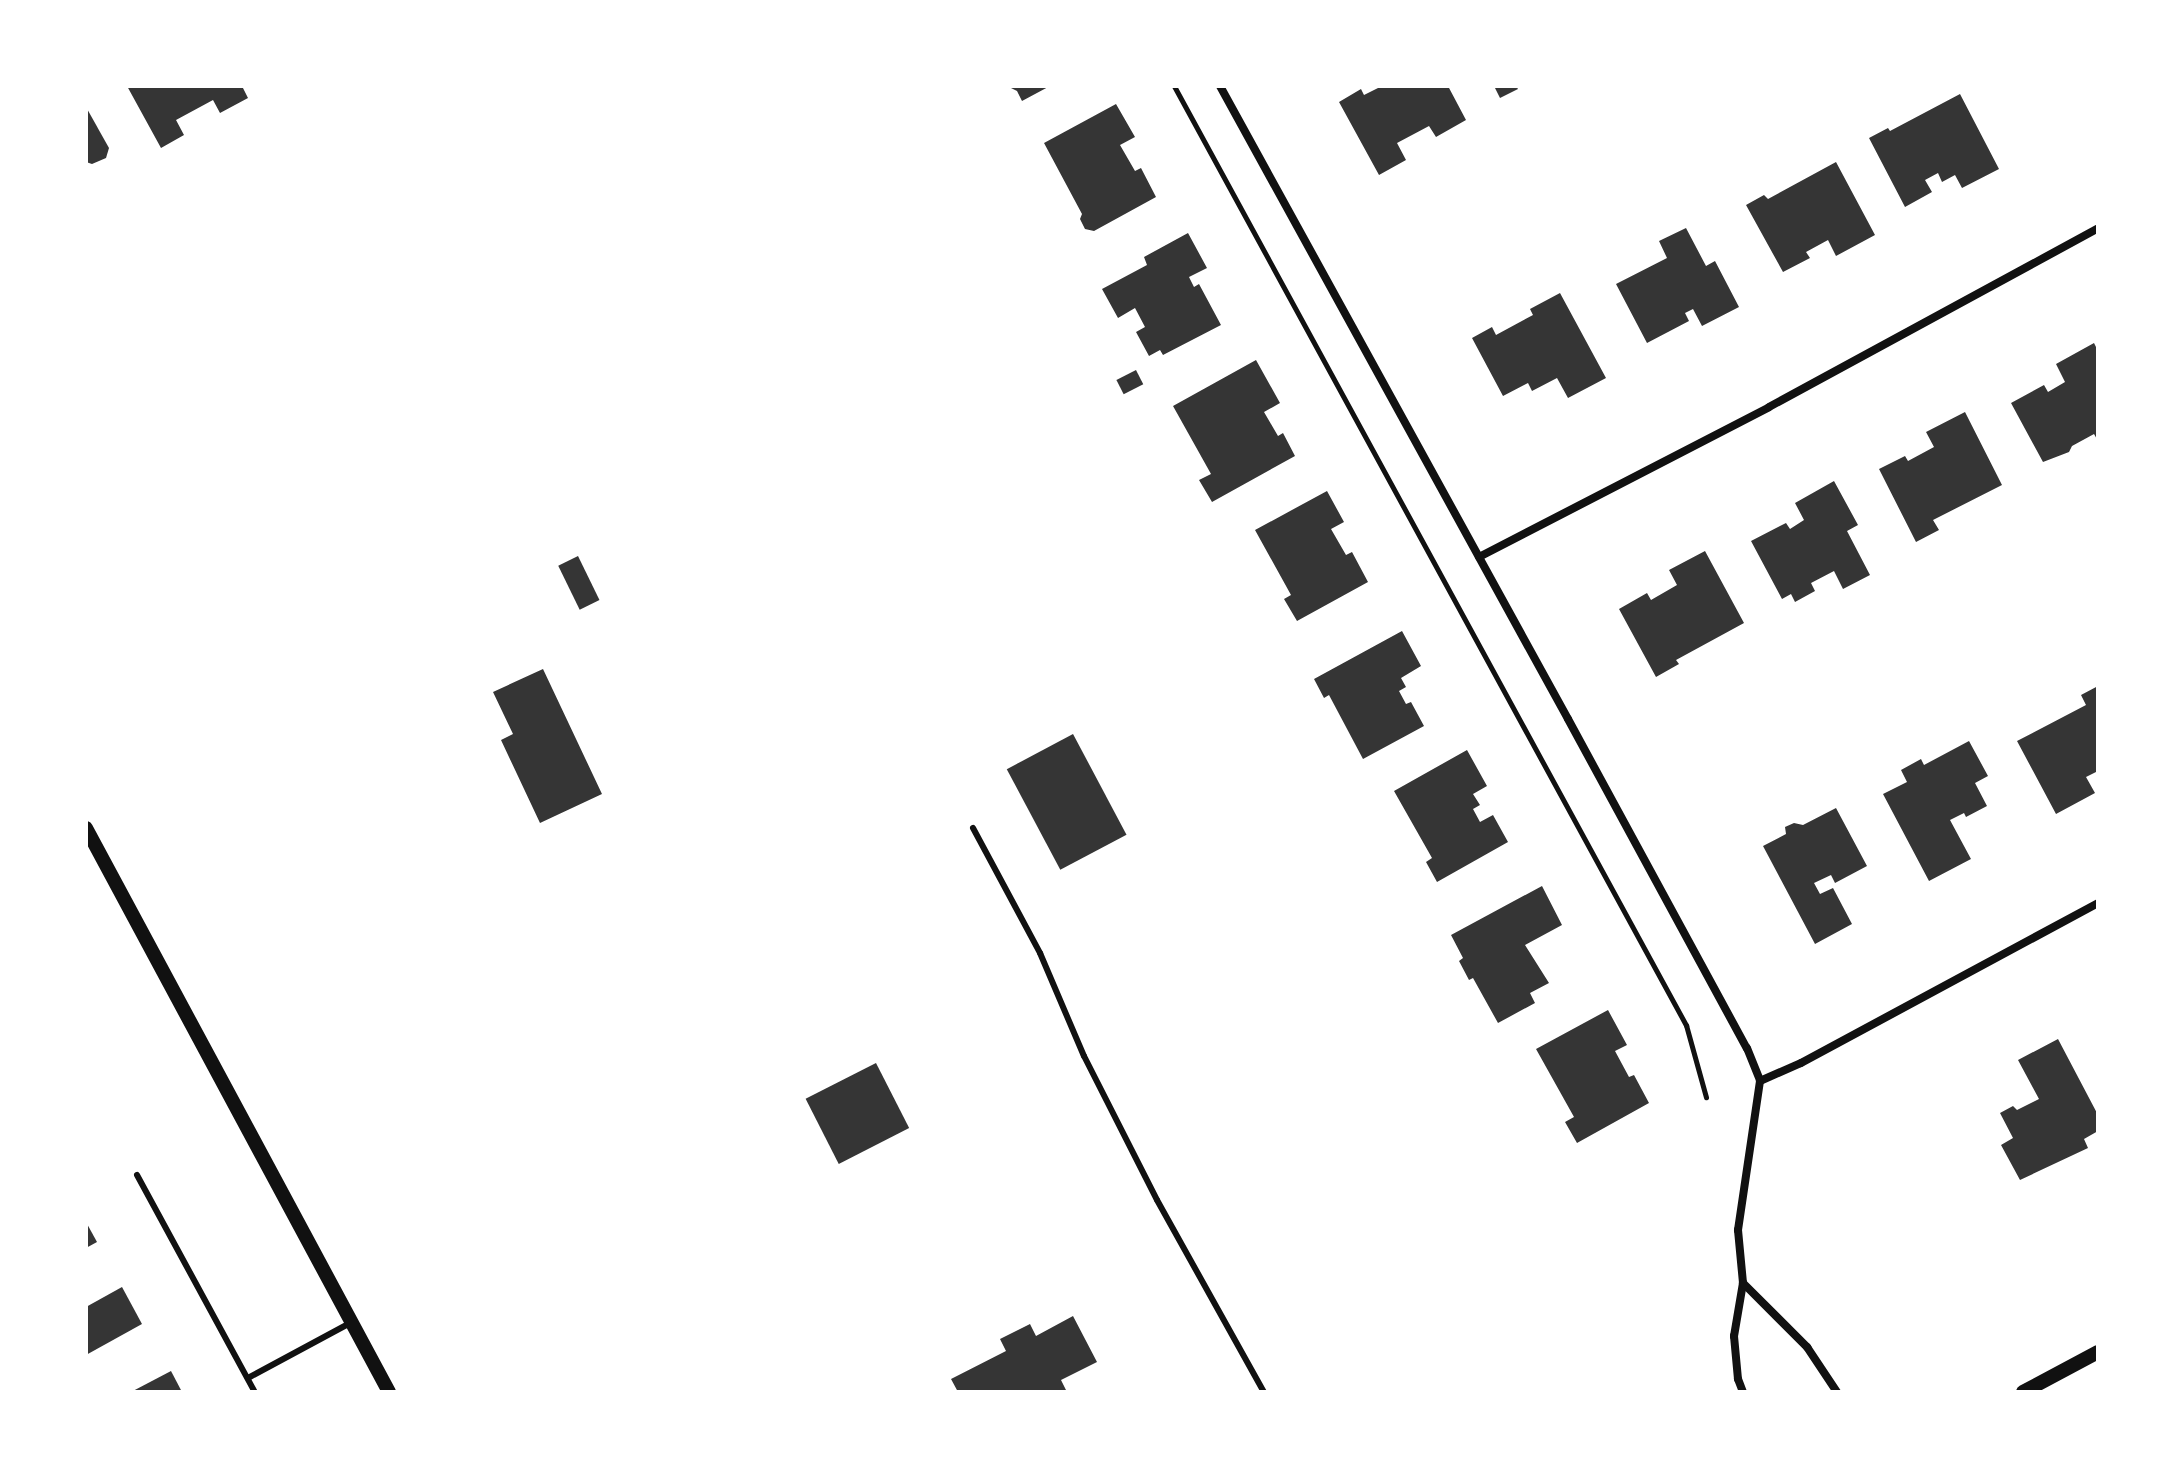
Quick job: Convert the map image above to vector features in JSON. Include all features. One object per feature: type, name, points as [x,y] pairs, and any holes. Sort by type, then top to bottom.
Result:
[{"type":"street","points":[[1220,86],[1747,1048],[1760,1081],[1738,1230],[1743,1283],[1734,1336],[1738,1379],[1743,1392]]},
{"type":"street","points":[[1479,557],[1769,407],[2098,228]]},
{"type":"street","points":[[86,828],[389,1392]]},
{"type":"street","points":[[1760,1081],[1801,1063],[2098,903]]},
{"type":"street","points":[[1743,1283],[1807,1347],[1837,1392]]},
{"type":"street","points":[[2023,1392],[2098,1352]]},
{"type":"lane","points":[[973,828],[1040,953],[1084,1056],[1143,1174],[1264,1392]]},
{"type":"lane","points":[[137,1175],[255,1392]]},
{"type":"lane","points":[[248,1378],[352,1322]]},
{"type":"path","points":[[1174,86],[1686,1025],[1706,1097]]},
{"type":"building","points":[[127,86],[242,86],[248,98],[220,113],[213,100],[176,120],[184,135],[161,148]]},
{"type":"building","points":[[1007,86],[1050,86],[1022,101],[1017,91]]},
{"type":"building","points":[[1382,86],[1448,86],[1466,120],[1436,137],[1429,126],[1397,143],[1406,160],[1379,175],[1339,102],[1361,89],[1364,95]]},
{"type":"building","points":[[1494,86],[1516,86],[1518,89],[1500,98]]},
{"type":"building","points":[[1960,94],[1999,169],[1962,188],[1955,175],[1942,182],[1938,173],[1925,180],[1932,192],[1905,207],[1869,138],[1888,128],[1890,131]]},
{"type":"building","points":[[1116,104],[1135,137],[1120,145],[1135,171],[1141,168],[1156,197],[1094,231],[1085,229],[1080,219],[1082,214],[1044,143]]},
{"type":"building","points":[[86,107],[109,148],[106,158],[92,164],[86,162]]},
{"type":"building","points":[[1836,162],[1875,235],[1836,256],[1828,240],[1806,252],[1810,258],[1783,272],[1746,205],[1764,195],[1768,199]]},
{"type":"building","points":[[1686,228],[1706,266],[1715,261],[1739,307],[1702,326],[1693,309],[1685,313],[1689,321],[1647,343],[1616,284],[1667,258],[1659,241]]},
{"type":"building","points":[[1188,233],[1207,268],[1189,277],[1194,287],[1199,284],[1221,325],[1163,355],[1160,350],[1149,356],[1136,332],[1145,327],[1135,308],[1118,318],[1102,289],[1147,265],[1144,257]]},
{"type":"building","points":[[1560,293],[1606,378],[1568,398],[1557,378],[1532,391],[1528,383],[1503,396],[1472,338],[1492,327],[1496,335],[1533,315],[1530,309]]},
{"type":"building","points":[[2094,343],[2098,351],[2098,441],[2094,434],[2072,446],[2069,452],[2043,462],[2011,403],[2044,385],[2048,392],[2065,382],[2056,364]]},
{"type":"building","points":[[1256,360],[1280,403],[1264,412],[1278,436],[1283,433],[1295,456],[1212,502],[1199,480],[1211,474],[1173,406]]},
{"type":"building","points":[[1136,370],[1143,384],[1124,394],[1116,380]]},
{"type":"building","points":[[1965,412],[2002,485],[1933,520],[1939,530],[1916,542],[1879,469],[1905,456],[1908,461],[1934,447],[1926,432]]},
{"type":"building","points":[[1834,481],[1858,525],[1847,531],[1870,575],[1843,589],[1834,571],[1811,583],[1815,591],[1795,602],[1791,594],[1782,599],[1751,541],[1786,523],[1790,529],[1804,520],[1795,503]]},
{"type":"building","points":[[1327,491],[1344,522],[1331,529],[1346,555],[1352,552],[1368,582],[1297,621],[1284,599],[1291,595],[1255,530]]},
{"type":"building","points":[[1705,551],[1744,623],[1676,660],[1679,664],[1656,677],[1619,609],[1647,593],[1651,600],[1677,585],[1669,570]]},
{"type":"building","points":[[578,556],[599,600],[580,610],[558,566]]},
{"type":"building","points":[[1402,631],[1421,666],[1401,678],[1406,687],[1399,691],[1406,704],[1411,702],[1424,726],[1363,759],[1329,695],[1324,698],[1314,679]]},
{"type":"building","points":[[543,669],[602,794],[540,823],[501,740],[513,734],[493,692]]},
{"type":"building","points":[[2098,686],[2098,771],[2086,777],[2095,793],[2056,814],[2017,741],[2086,705],[2081,695]]},
{"type":"building","points":[[1073,734],[1127,835],[1060,870],[1007,769]]},
{"type":"building","points":[[1969,741],[1988,776],[1975,783],[1987,806],[1966,817],[1964,813],[1950,820],[1971,859],[1929,881],[1883,794],[1907,782],[1901,770],[1921,759],[1924,765]]},
{"type":"building","points":[[1467,750],[1487,786],[1473,794],[1480,805],[1473,809],[1480,822],[1493,815],[1508,842],[1437,882],[1426,862],[1432,858],[1394,791]]},
{"type":"building","points":[[1836,808],[1867,866],[1835,883],[1831,875],[1814,883],[1820,894],[1833,888],[1852,924],[1815,944],[1763,846],[1786,834],[1785,827],[1794,823],[1803,825]]},
{"type":"building","points":[[1542,886],[1562,925],[1525,945],[1549,983],[1530,993],[1535,1003],[1498,1023],[1473,978],[1469,980],[1459,961],[1463,958],[1451,935]]},
{"type":"building","points":[[1608,1010],[1627,1045],[1615,1051],[1629,1077],[1634,1075],[1649,1103],[1577,1143],[1565,1122],[1574,1117],[1536,1049]]},
{"type":"building","points":[[2058,1039],[2098,1115],[2098,1131],[2084,1139],[2088,1148],[2020,1180],[2001,1145],[2013,1138],[2000,1113],[2013,1106],[2017,1110],[2039,1099],[2018,1060]]},
{"type":"building","points":[[876,1063],[909,1128],[839,1164],[806,1099]]},
{"type":"building","points":[[86,1222],[97,1242],[86,1248]]},
{"type":"building","points":[[122,1287],[142,1324],[86,1355],[86,1307]]},
{"type":"building","points":[[1073,1316],[1097,1362],[1061,1380],[1067,1392],[958,1392],[951,1379],[1006,1351],[1000,1339],[1030,1324],[1036,1336]]},
{"type":"building","points":[[171,1371],[182,1392],[131,1392]]}]
